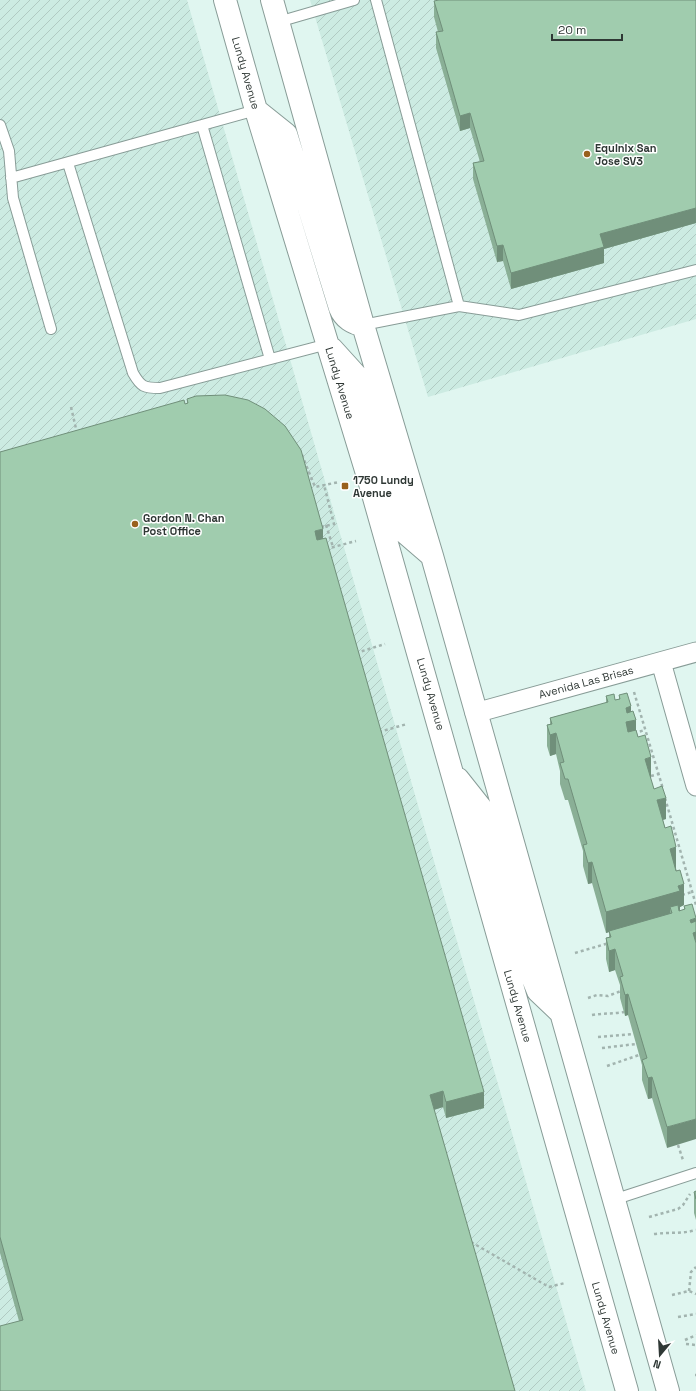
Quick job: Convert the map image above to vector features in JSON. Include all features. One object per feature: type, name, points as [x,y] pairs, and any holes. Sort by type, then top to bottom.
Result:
[{"type":"main road","name":"Lundy Avenue","points":[[225,0],[256,110],[369,480],[454,774],[627,1391]]},
{"type":"main road","points":[[272,0],[364,325],[432,556],[475,713],[668,1391]]},
{"type":"main road","points":[[256,110],[286,134],[340,308],[343,315],[349,320],[364,325]]},
{"type":"main road","points":[[328,344],[361,381],[403,531],[432,556]]},
{"type":"main road","points":[[454,774],[482,808],[496,849],[527,964],[538,991],[560,1012]]},
{"type":"street","name":"Avenida Las Brisas","points":[[475,713],[696,652]]},
{"type":"street","points":[[661,662],[696,786]]},
{"type":"lane","points":[[278,22],[354,0]]},
{"type":"lane","points":[[376,0],[459,306]]},
{"type":"lane","points":[[11,178],[256,110]]},
{"type":"lane","points":[[0,125],[9,151],[12,198],[51,329]]},
{"type":"lane","points":[[202,125],[270,359]]},
{"type":"lane","points":[[68,163],[133,373],[139,384],[148,388],[160,388],[328,344]]},
{"type":"lane","points":[[364,325],[459,306],[519,315],[696,270]]},
{"type":"lane","points":[[613,1200],[696,1174]]},
{"type":"path","points":[[71,408],[78,437]]},
{"type":"path","points":[[301,454],[315,487],[339,482]]},
{"type":"path","points":[[318,527],[334,524],[324,485]]},
{"type":"path","points":[[326,525],[333,547]]},
{"type":"path","points":[[322,550],[356,541]]},
{"type":"path","points":[[354,654],[385,644]]},
{"type":"path","points":[[634,692],[696,905],[690,907]]},
{"type":"path","points":[[636,719],[642,717]]},
{"type":"path","points":[[377,733],[407,724]]},
{"type":"path","points":[[634,733],[645,730]]},
{"type":"path","points":[[645,756],[652,754]]},
{"type":"path","points":[[648,766],[655,764]]},
{"type":"path","points":[[651,776],[658,774]]},
{"type":"path","points":[[658,799],[665,797]]},
{"type":"path","points":[[668,833],[675,831]]},
{"type":"path","points":[[677,853],[681,852]]},
{"type":"path","points":[[678,872],[686,870]]},
{"type":"path","points":[[682,895],[692,892]]},
{"type":"path","points":[[575,953],[612,942]]},
{"type":"path","points":[[588,998],[597,995],[608,996],[621,991]]},
{"type":"path","points":[[592,1015],[624,1012]]},
{"type":"path","points":[[598,1037],[634,1034]]},
{"type":"path","points":[[602,1048],[636,1044]]},
{"type":"path","points":[[606,1066],[639,1055]]},
{"type":"path","points":[[678,1144],[684,1163]]},
{"type":"path","points":[[649,1217],[678,1209],[683,1205],[692,1191]]},
{"type":"path","points":[[654,1234],[670,1232],[684,1234],[696,1230]]},
{"type":"path","points":[[467,1239],[549,1287],[565,1283]]},
{"type":"path","points":[[689,1291],[691,1272],[696,1267]]},
{"type":"path","points":[[672,1295],[689,1291],[696,1294]]},
{"type":"path","points":[[678,1317],[696,1314]]},
{"type":"path","points":[[685,1340],[696,1335]]},
{"type":"path","points":[[686,1344],[696,1345]]},
{"type":"shaded area","name":"Gordon N. Chan Post Office","points":[[0,0],[187,0],[586,1391],[0,1391]]},
{"type":"shaded area","points":[[310,0],[696,0],[696,319],[428,397]]},
{"type":"building","name":"Equinix San Jose SV3","points":[[696,0],[696,208],[600,234],[604,247],[511,273],[503,245],[497,246],[473,163],[484,161],[470,113],[460,116],[436,32],[443,31],[434,1]]},
{"type":"building","name":"Gordon N. Chan Post Office","points":[[225,395],[248,400],[265,409],[285,426],[301,450],[323,529],[315,531],[317,540],[326,538],[484,1092],[446,1102],[443,1091],[430,1095],[515,1391],[0,1391],[0,1326],[23,1320],[0,1237],[0,452],[184,400],[185,404],[188,403],[187,399],[196,396]]},
{"type":"building","points":[[627,693],[631,706],[626,708],[627,713],[633,711],[636,720],[626,722],[628,732],[636,730],[638,737],[645,735],[651,757],[645,759],[654,789],[662,786],[666,798],[657,800],[665,828],[671,826],[676,847],[670,849],[676,871],[680,870],[684,884],[678,886],[680,891],[606,912],[592,862],[588,863],[583,845],[587,844],[568,779],[565,779],[560,763],[564,762],[556,733],[550,735],[547,725],[552,724],[550,718],[608,702],[606,696],[614,694],[615,700],[620,699],[619,695]]},
{"type":"building","points":[[692,904],[696,918],[690,920],[691,923],[696,921],[696,932],[693,933],[696,943],[696,1119],[667,1127],[652,1077],[648,1078],[642,1060],[647,1058],[628,994],[625,995],[620,977],[623,976],[615,949],[609,951],[606,938],[611,937],[609,931],[672,913],[670,907],[678,905],[679,911],[685,909],[684,906]]},
{"type":"place","name":"Equinix San Jose SV3","points":[[587,154]]},
{"type":"place","name":"1750 Lundy Avenue","points":[[345,486]]},
{"type":"place","name":"Gordon N. Chan Post Office","points":[[135,524]]}]
